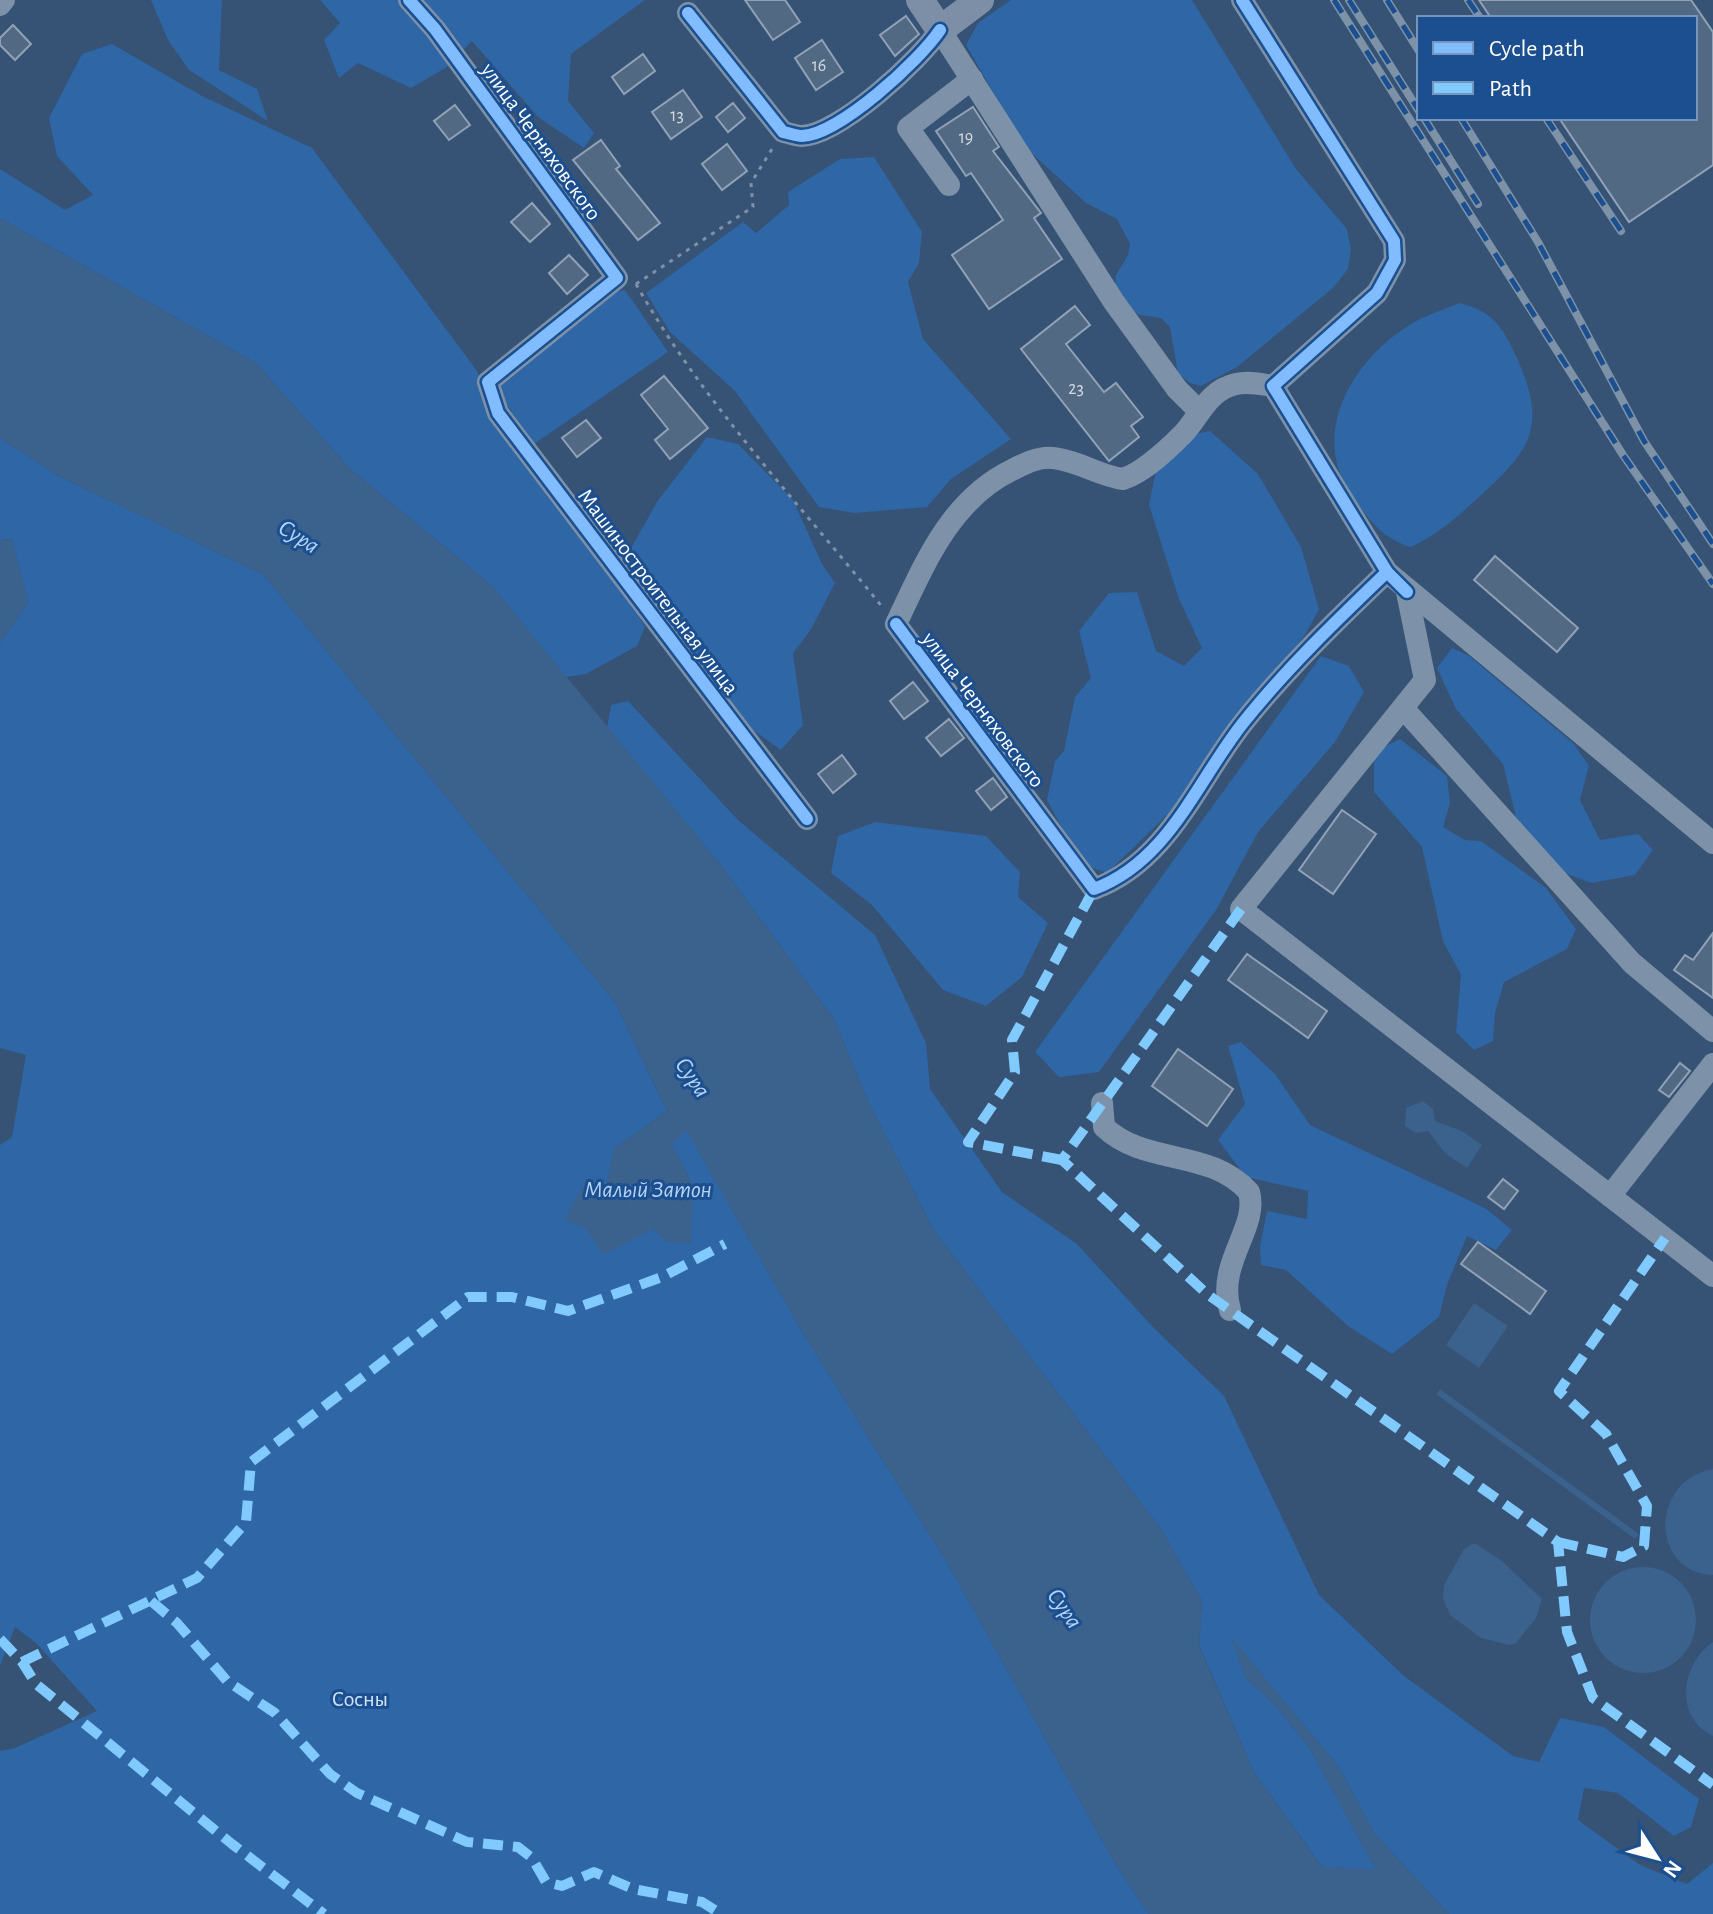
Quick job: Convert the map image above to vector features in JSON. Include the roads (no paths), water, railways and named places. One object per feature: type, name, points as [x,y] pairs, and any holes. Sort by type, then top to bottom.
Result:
[{"type":"main road","points":[[920,0],[940,30],[980,0]]},
{"type":"street","points":[[0,5],[4,0]]},
{"type":"street","name":"улица Черняховского","points":[[409,0],[435,29],[626,281],[488,382]]},
{"type":"street","points":[[688,13],[783,132],[802,136],[822,130],[897,78],[924,54],[940,30],[1114,302],[1177,389],[1199,411],[1217,393],[1234,384],[1273,386],[1377,293],[1395,260],[1394,241],[1242,0]]},
{"type":"street","points":[[949,185],[908,128],[972,79]]},
{"type":"street","name":"Машиностроительная улица","points":[[488,382],[498,413],[807,819]]},
{"type":"street","points":[[1273,386],[1387,572],[1407,592],[1713,843]]},
{"type":"street","name":"улица Черняховского","points":[[1199,411],[1183,434],[1134,476],[1123,479],[1050,457],[1030,462],[988,482],[956,513],[919,574],[896,624],[1094,889],[1115,881],[1174,829],[1242,724],[1322,635],[1387,572]]},
{"type":"street","points":[[1407,592],[1425,680],[1241,909],[1713,1276]]},
{"type":"street","points":[[1403,708],[1632,963],[1713,1031]]},
{"type":"street","points":[[1610,1196],[1713,1064]]},
{"type":"street","points":[[1102,1103],[1104,1127],[1115,1138],[1143,1151],[1220,1169],[1249,1192],[1251,1213],[1228,1270],[1225,1294],[1230,1310]]},
{"type":"water","points":[[0,218],[256,363],[349,468],[492,586],[717,860],[834,1019],[868,1101],[933,1229],[1161,1529],[1202,1601],[1199,1646],[1254,1772],[1321,1866],[1376,1870],[1310,1749],[1275,1705],[1246,1678],[1231,1637],[1339,1767],[1374,1833],[1449,1914],[1149,1914],[1113,1860],[948,1564],[803,1333],[686,1130],[672,1144],[693,1186],[691,1244],[669,1242],[652,1229],[603,1255],[586,1228],[565,1220],[582,1187],[606,1187],[614,1149],[667,1111],[615,1002],[264,575],[59,476],[0,438]]},
{"type":"water","points":[[12,539],[28,603],[0,642],[0,540]]},
{"type":"water","points":[[1423,1101],[1433,1109],[1435,1121],[1462,1131],[1482,1145],[1467,1168],[1446,1154],[1428,1131],[1416,1133],[1405,1126],[1406,1108]]},
{"type":"water","points":[[1474,1303],[1508,1326],[1479,1368],[1446,1345]]},
{"type":"water","points":[[1440,1389],[1639,1534],[1635,1539],[1436,1394]]},
{"type":"water","points":[[1713,1469],[1713,1575],[1692,1570],[1677,1559],[1668,1543],[1665,1525],[1668,1507],[1677,1490],[1692,1477]]},
{"type":"water","points":[[1474,1543],[1501,1560],[1542,1599],[1536,1618],[1516,1643],[1509,1645],[1481,1638],[1450,1615],[1443,1599],[1444,1585],[1464,1549]]},
{"type":"water","points":[[1643,1567],[1663,1571],[1681,1582],[1692,1600],[1696,1620],[1692,1640],[1681,1658],[1663,1669],[1643,1673],[1623,1669],[1605,1658],[1594,1640],[1590,1620],[1594,1600],[1605,1582],[1623,1571]]},
{"type":"water","points":[[1713,1642],[1713,1736],[1700,1727],[1692,1716],[1686,1690],[1694,1663]]},
{"type":"railway","points":[[1334,0],[1623,455],[1713,584]]},
{"type":"railway","points":[[1349,0],[1417,108]]},
{"type":"railway","points":[[1387,0],[1417,48]]},
{"type":"railway","points":[[1468,0],[1479,16]]},
{"type":"railway","points":[[1425,120],[1478,204]]},
{"type":"railway","points":[[1462,120],[1538,242],[1644,441],[1713,544]]},
{"type":"railway","points":[[1547,120],[1621,231]]},
{"type":"water label","name":"Сура","points":[[299,536]]},
{"type":"water label","name":"Сура","points":[[693,1077]]},
{"type":"water label","name":"Малый Затон","points":[[648,1189]]},
{"type":"water label","name":"Сура","points":[[1065,1608]]},
{"type":"park label","name":"Сосны","points":[[360,1698]]}]
